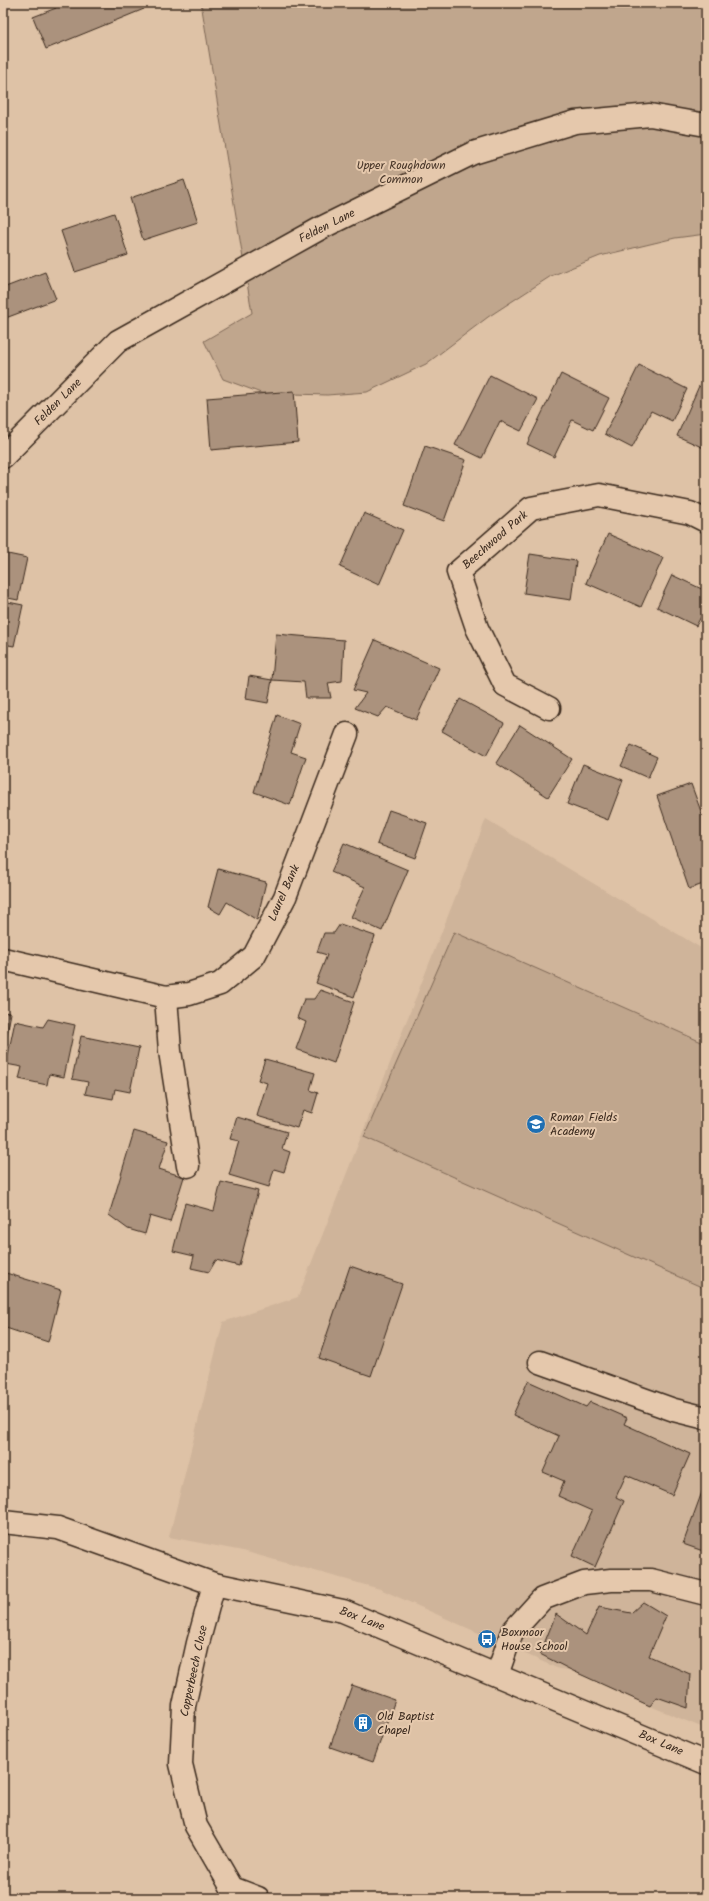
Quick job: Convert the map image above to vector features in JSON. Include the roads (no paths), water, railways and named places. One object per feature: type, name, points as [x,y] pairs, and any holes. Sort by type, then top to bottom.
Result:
[{"type":"street","name":"Felden Lane","points":[[3,457],[118,340],[321,228],[473,153],[575,122],[650,115],[706,125]]},
{"type":"street","name":"Beechwood Park","points":[[549,708],[505,685],[477,628],[458,572],[531,508],[599,495],[690,513],[706,521]]},
{"type":"street","name":"Laurel Bank","points":[[3,959],[166,997],[189,994],[220,984],[254,956],[285,897],[347,734]]},
{"type":"street","points":[[166,997],[170,1050],[188,1166]]},
{"type":"street","points":[[540,1362],[674,1410],[706,1418]]},
{"type":"street","name":"Box Lane","points":[[3,1522],[58,1528],[214,1584],[343,1610],[706,1763]]},
{"type":"street","points":[[497,1674],[512,1632],[542,1599],[584,1583],[611,1580],[651,1580],[706,1594]]},
{"type":"street","name":"Copperbeech Close","points":[[214,1584],[198,1642],[184,1706],[181,1764],[196,1826],[232,1888],[258,1898]]},
{"type":"place","name":"Roman Fields Academy","points":[[536,1124]]},
{"type":"place","name":"Boxmoor House School","points":[[487,1639]]},
{"type":"place","name":"Old Baptist Chapel","points":[[363,1723]]},
{"type":"park label","name":"Upper Roughdown Common","points":[[401,172]]}]
